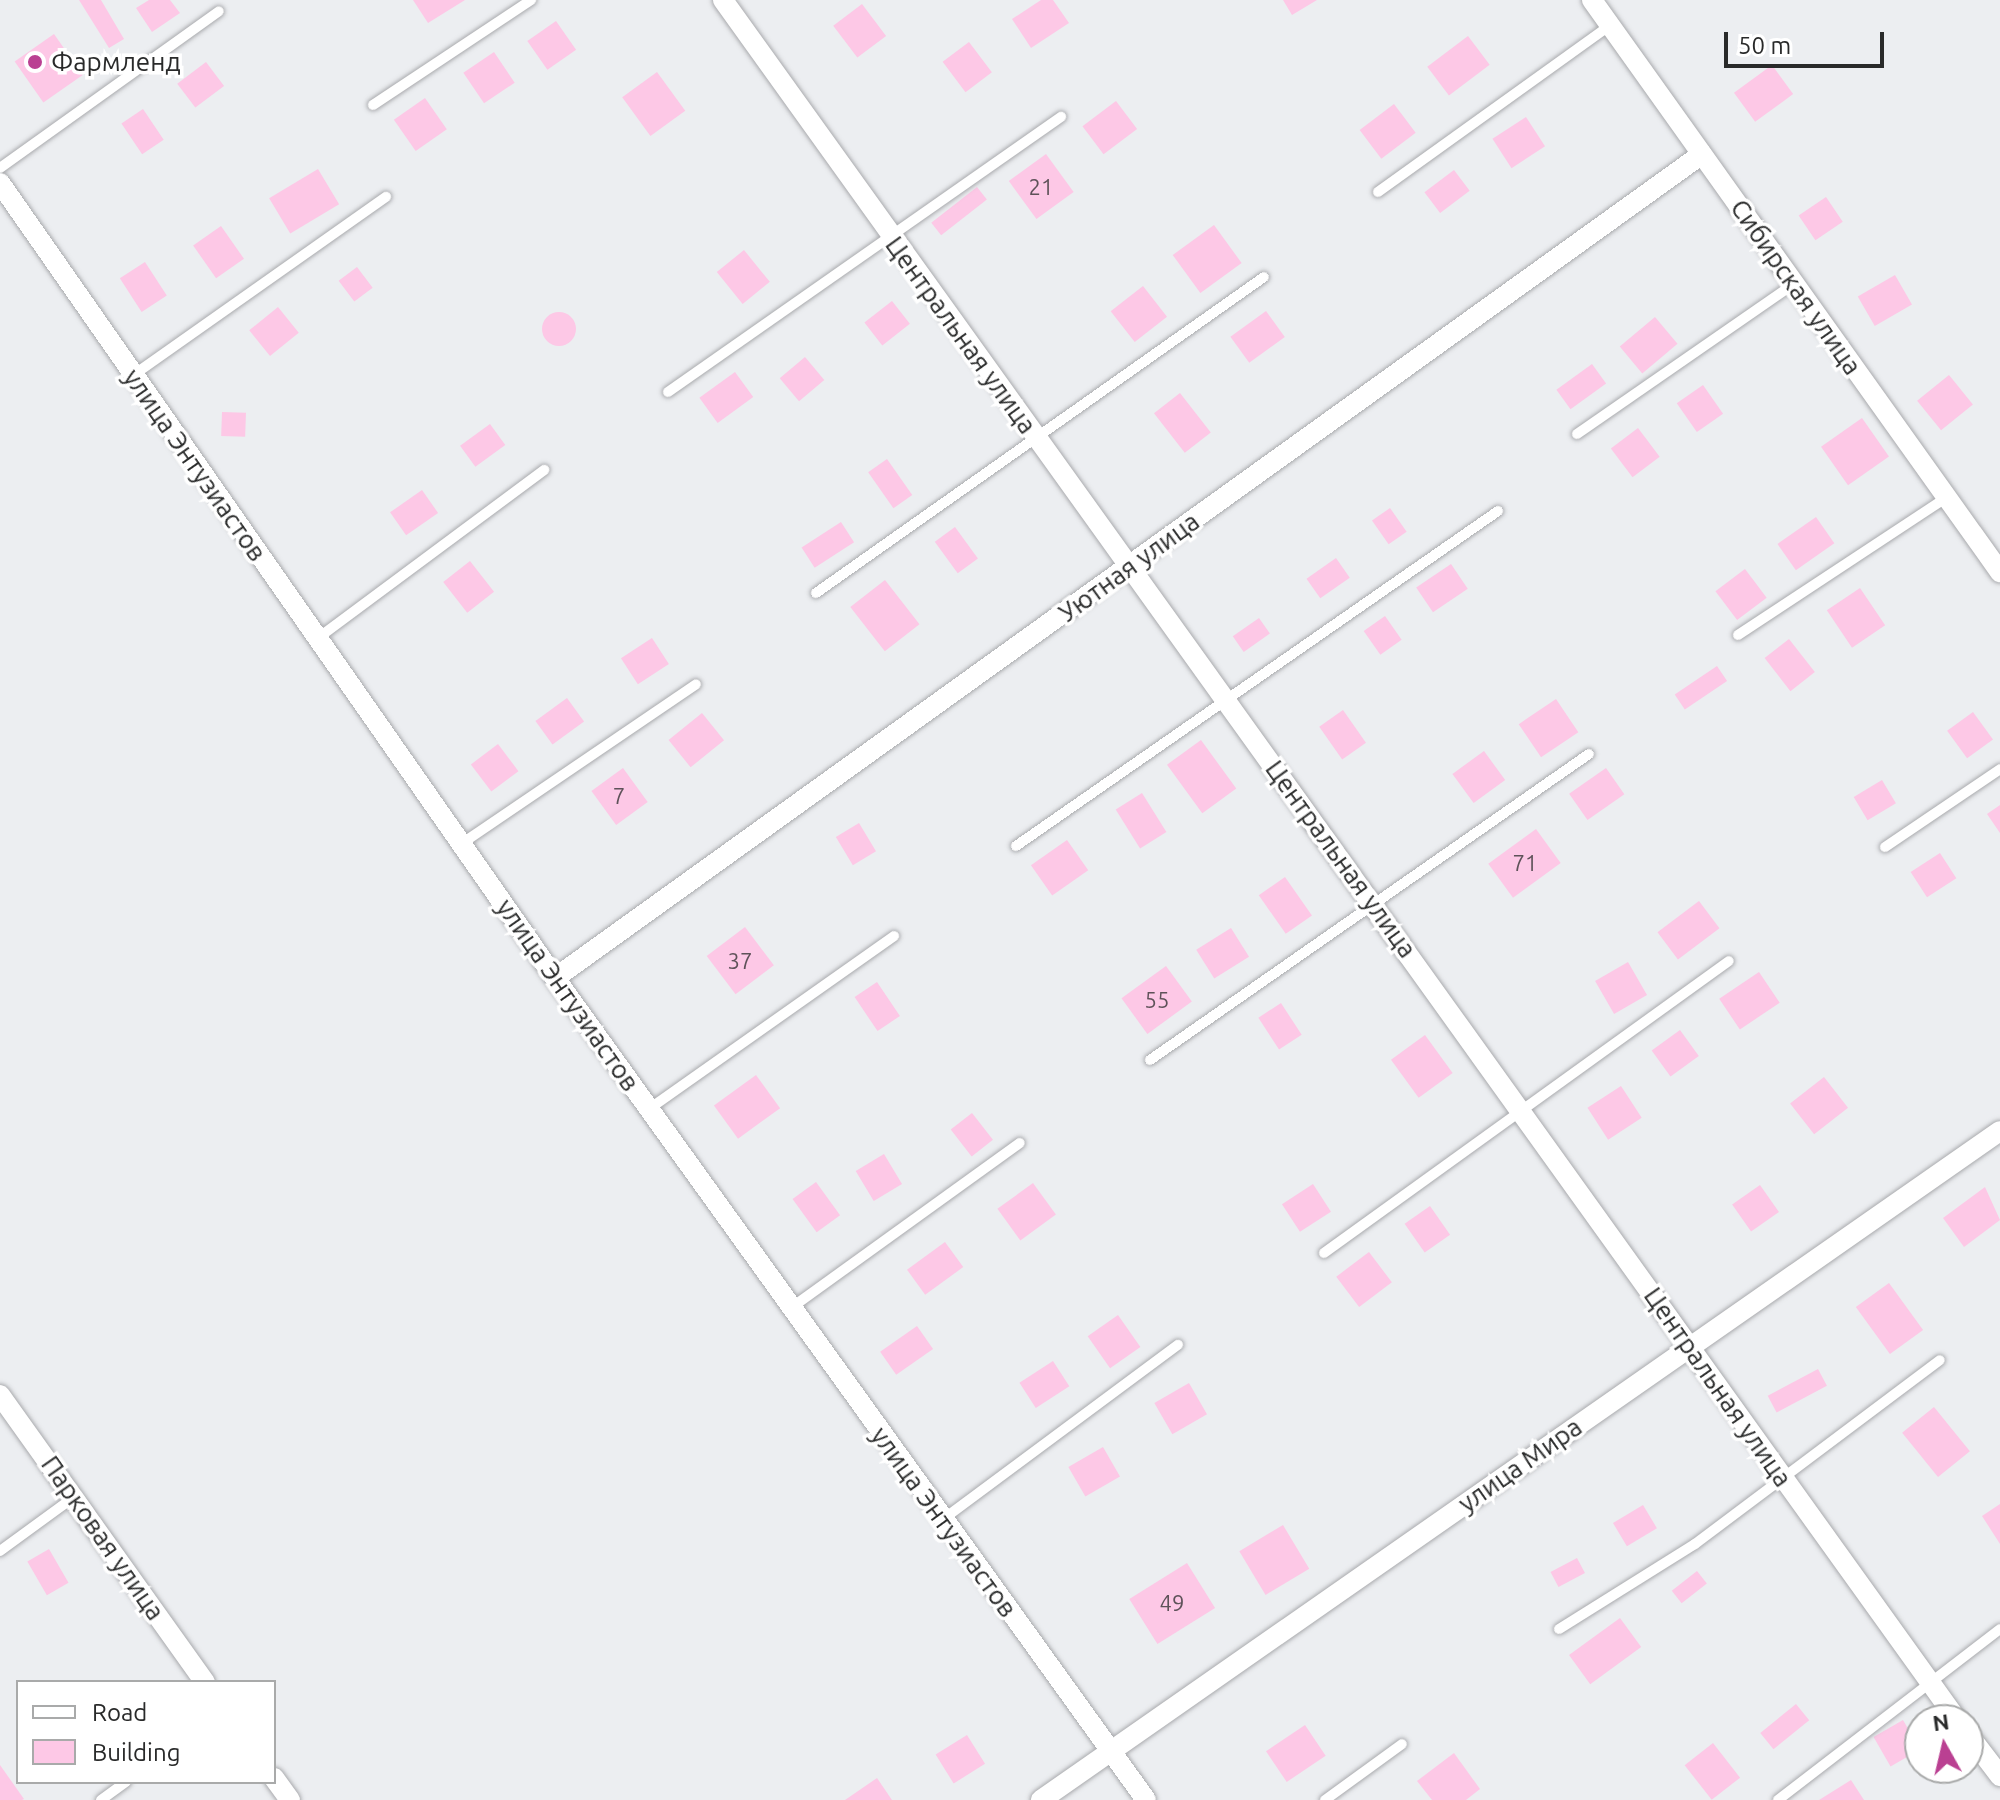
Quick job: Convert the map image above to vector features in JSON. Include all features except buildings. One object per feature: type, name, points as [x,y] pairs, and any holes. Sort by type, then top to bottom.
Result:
[{"type":"street","name":"Центральная улица","points":[[723,0],[890,237],[1133,565],[1223,698],[1524,1110],[1689,1348],[1945,1704]]},
{"type":"street","name":"Сибирская улица","points":[[1592,0],[2000,572]]},
{"type":"street","name":"Уютная улица","points":[[555,978],[1702,154]]},
{"type":"street","name":"улица Энтузиастов","points":[[0,183],[555,978],[1146,1800]]},
{"type":"street","name":"улица Мира","points":[[1041,1800],[2000,1131]]},
{"type":"street","name":"Парковая улица","points":[[0,1395],[204,1680]]},
{"type":"street","points":[[1984,1755],[2000,1776]]},
{"type":"street","points":[[276,1781],[290,1800]]},
{"type":"lane","points":[[373,105],[531,0]]},
{"type":"lane","points":[[0,168],[219,11]]},
{"type":"lane","points":[[1378,192],[1610,25]]},
{"type":"lane","points":[[668,392],[1061,117]]},
{"type":"lane","points":[[132,376],[386,197]]},
{"type":"lane","points":[[816,593],[1264,277]]},
{"type":"lane","points":[[1577,434],[1794,284]]},
{"type":"lane","points":[[318,638],[544,470]]},
{"type":"lane","points":[[1738,635],[1946,498]]},
{"type":"lane","points":[[1016,846],[1223,698],[1498,511]]},
{"type":"lane","points":[[461,844],[696,684]]},
{"type":"lane","points":[[1150,1060],[1589,754]]},
{"type":"lane","points":[[1885,847],[2000,769]]},
{"type":"lane","points":[[649,1109],[894,936]]},
{"type":"lane","points":[[1324,1253],[1729,961]]},
{"type":"lane","points":[[791,1308],[1020,1143]]},
{"type":"lane","points":[[942,1520],[1178,1345]]},
{"type":"lane","points":[[1559,1629],[1695,1544],[1940,1360]]},
{"type":"lane","points":[[0,1551],[74,1497]]},
{"type":"lane","points":[[1778,1800],[1927,1680],[2000,1629]]},
{"type":"lane","points":[[1325,1800],[1402,1744]]},
{"type":"lane","points":[[101,1800],[123,1784]]},
{"type":"place","name":"Фармленд","points":[[35,62]]}]
